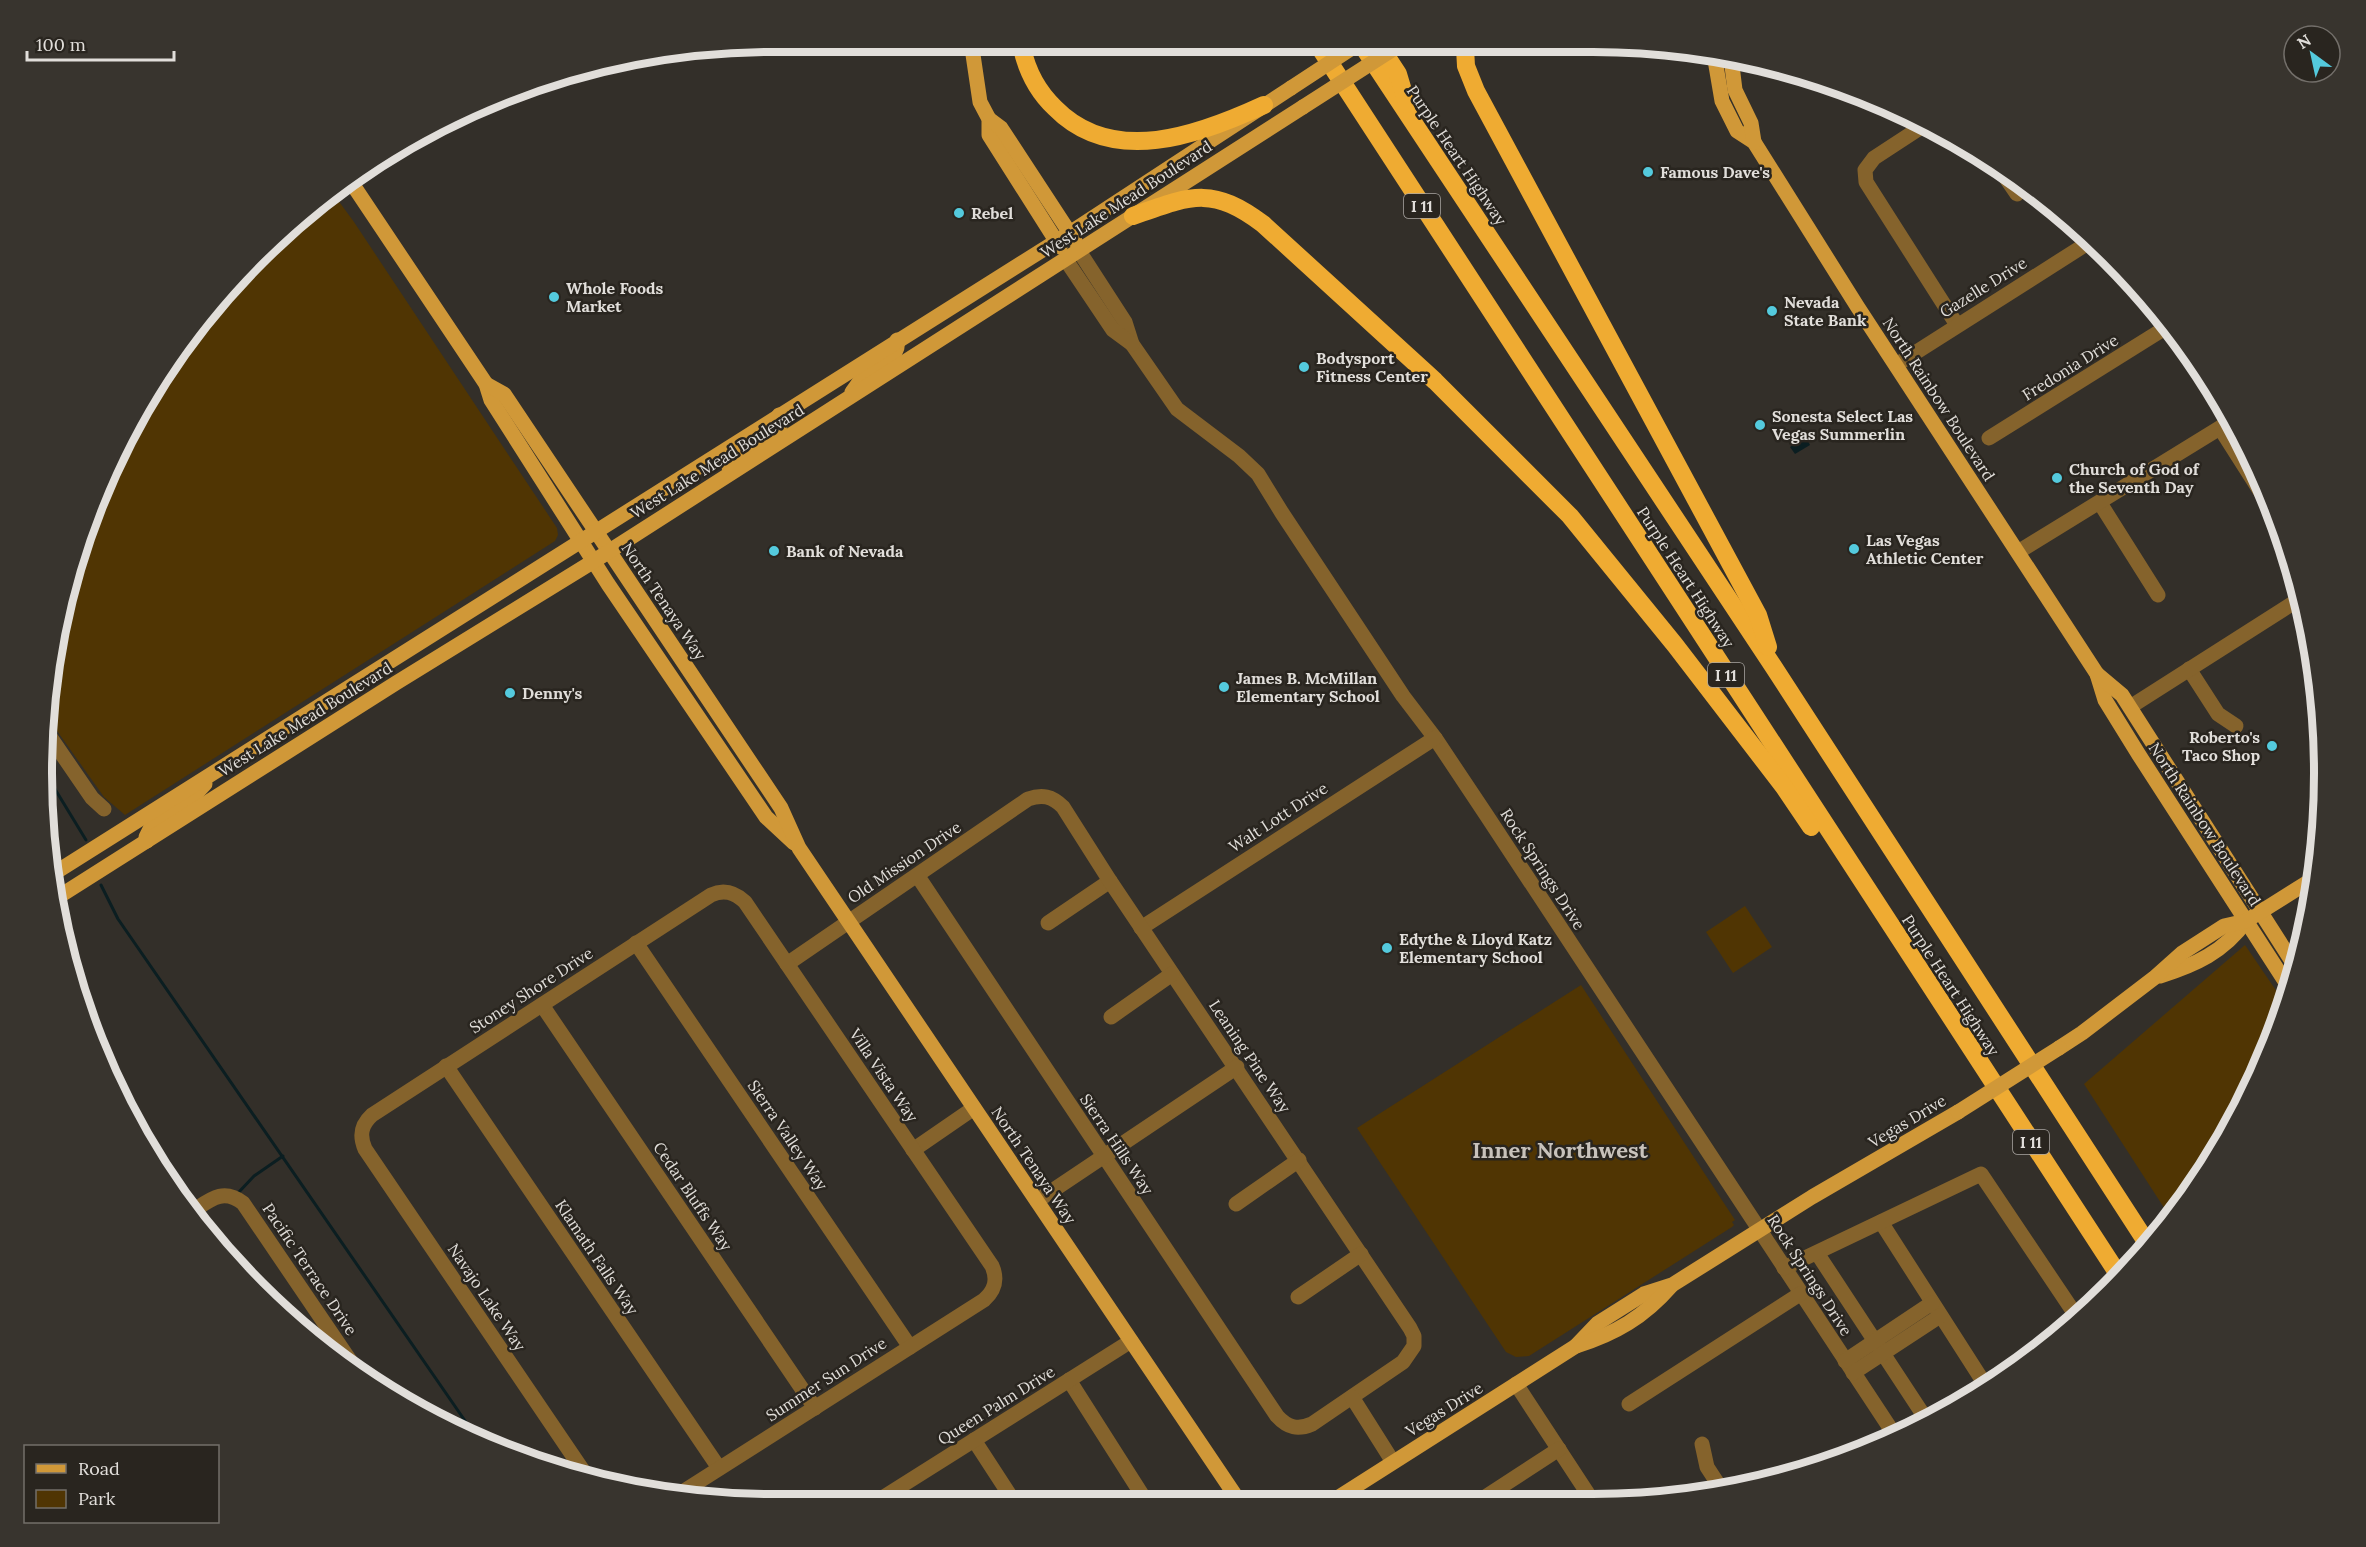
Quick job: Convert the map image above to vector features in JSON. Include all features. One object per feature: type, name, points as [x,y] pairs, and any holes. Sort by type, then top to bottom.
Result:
[{"type":"highway","points":[[1023,52],[1031,75],[1051,104],[1077,126],[1110,139],[1133,142],[1156,141],[1223,124],[1264,105]]},
{"type":"highway","name":"Purple Heart Highway","points":[[1323,52],[2115,1270]]},
{"type":"highway","name":"Purple Heart Highway","points":[[1367,52],[1773,666],[2144,1238]]},
{"type":"highway","points":[[1384,52],[1398,74],[1414,126]]},
{"type":"highway","points":[[1465,52],[1466,66],[1476,91],[1758,615],[1773,666]]},
{"type":"highway","points":[[1133,216],[1179,199],[1209,196],[1229,202],[1247,212],[1436,381],[1546,490],[1620,576],[1784,787],[1855,893],[1943,1008]]},
{"type":"main road","name":"Rock Springs Drive","points":[[973,52],[980,102],[989,119],[1001,128],[1064,236],[1079,251]]},
{"type":"main road","name":"West Lake Mead Boulevard","points":[[59,870],[1064,236],[1346,52]]},
{"type":"main road","name":"West Lake Mead Boulevard","points":[[63,894],[791,436],[1389,52]]},
{"type":"main road","name":"North Rainbow Boulevard","points":[[1716,63],[1722,101],[1737,131],[1754,142]]},
{"type":"main road","name":"North Rainbow Boulevard","points":[[1732,66],[1735,90],[1751,123],[1754,142],[2097,674],[2105,700],[2283,979]]},
{"type":"main road","name":"North Tenaya Way","points":[[354,187],[486,384],[491,400],[594,561],[744,785],[766,817],[799,848]]},
{"type":"main road","name":"Rock Springs Drive","points":[[1064,236],[1066,260]]},
{"type":"main road","points":[[911,359],[908,352],[909,345],[948,318],[970,294]]},
{"type":"main road","points":[[847,400],[867,373],[895,354],[899,347],[897,340]]},
{"type":"main road","points":[[791,436],[794,418],[825,397],[837,379]]},
{"type":"main road","name":"North Tenaya Way","points":[[486,384],[504,394],[781,808],[799,848],[1234,1494]]},
{"type":"main road","points":[[708,488],[747,450],[779,428],[781,423],[779,415]]},
{"type":"main road","points":[[384,665],[396,683]]},
{"type":"main road","name":"North Rainbow Boulevard","points":[[2097,674],[2122,695],[2290,957]]},
{"type":"main road","points":[[704,724],[740,761],[744,764],[751,763]]},
{"type":"main road","points":[[147,841],[146,837],[152,825],[192,798],[219,769]]},
{"type":"main road","points":[[744,785],[753,783],[781,808]]},
{"type":"main road","points":[[62,891],[71,878],[135,837],[132,831],[117,833]]},
{"type":"main road","name":"Vegas Drive","points":[[1343,1494],[1576,1346],[1606,1337],[1653,1307],[1672,1285],[1759,1230],[1958,1112],[2059,1048],[2154,978],[2190,967],[2233,940],[2246,921],[2305,884]]},
{"type":"street","points":[[1917,130],[1874,158],[1865,170],[1866,182],[1958,325]]},
{"type":"street","points":[[2012,187],[2016,194]]},
{"type":"street","name":"Gazelle Drive","points":[[1896,365],[2083,246]]},
{"type":"street","name":"Rock Springs Drive","points":[[1079,251],[1125,322],[1132,344],[1178,409],[1239,456],[1258,474],[1784,1268],[1849,1367],[1887,1431]]},
{"type":"street","name":"Rock Springs Drive","points":[[1066,260],[1113,330],[1132,344]]},
{"type":"street","name":"Fredonia Drive","points":[[1989,438],[2161,330]]},
{"type":"street","points":[[2018,552],[2223,425]]},
{"type":"street","points":[[2100,503],[2158,595]]},
{"type":"street","points":[[2130,707],[2293,603]]},
{"type":"street","points":[[2189,669],[2218,714],[2236,726]]},
{"type":"street","name":"Walt Lott Drive","points":[[1141,928],[1435,738]]},
{"type":"street","points":[[53,742],[92,798],[104,809]]},
{"type":"street","name":"Leaning Pine Way","points":[[1043,796],[1056,800],[1063,807],[1141,928],[1410,1328],[1414,1336],[1414,1346],[1403,1362],[1352,1397]]},
{"type":"street","name":"Old Mission Drive","points":[[786,964],[1028,799],[1043,796]]},
{"type":"street","name":"Sierra Hills Way","points":[[916,875],[1277,1416],[1284,1424],[1303,1428],[1352,1397]]},
{"type":"street","points":[[1048,923],[1110,881]]},
{"type":"street","name":"Stoney Shore Drive","points":[[361,1130],[365,1121],[372,1114],[636,943],[711,895],[720,891],[729,892]]},
{"type":"street","name":"Villa Vista Way","points":[[729,892],[745,902],[992,1266],[996,1275],[995,1286]]},
{"type":"street","name":"Sierra Valley Way","points":[[636,943],[910,1347]]},
{"type":"street","points":[[1111,1017],[1172,974]]},
{"type":"street","name":"Cedar Bluffs Way","points":[[542,1005],[815,1408]]},
{"type":"street","name":"Klamath Falls Way","points":[[446,1066],[719,1468]]},
{"type":"street","points":[[1037,1201],[1236,1067]]},
{"type":"street","points":[[913,1150],[974,1108]]},
{"type":"street","name":"Navajo Lake Way","points":[[361,1130],[361,1140],[365,1149],[581,1468]]},
{"type":"street","points":[[1236,1204],[1299,1160]]},
{"type":"street","points":[[1784,1268],[1981,1174],[2073,1311]]},
{"type":"street","name":"Pacific Terrace Drive","points":[[198,1208],[215,1197],[223,1195],[234,1196],[243,1203],[345,1353]]},
{"type":"street","points":[[1881,1222],[1982,1380]]},
{"type":"street","points":[[1817,1253],[1923,1414]]},
{"type":"street","points":[[1298,1298],[1361,1254]]},
{"type":"street","name":"Summer Sun Drive","points":[[687,1489],[984,1300],[995,1286]]},
{"type":"street","points":[[1629,1404],[1800,1294]]},
{"type":"street","points":[[1849,1367],[1936,1309]]},
{"type":"street","name":"Queen Palm Drive","points":[[888,1494],[1131,1341]]},
{"type":"street","points":[[1069,1380],[1142,1494]]},
{"type":"street","points":[[1516,1384],[1588,1494]]},
{"type":"street","points":[[1352,1397],[1393,1462]]},
{"type":"street","points":[[974,1440],[1009,1494]]},
{"type":"street","points":[[1702,1444],[1707,1467],[1718,1483]]},
{"type":"street","points":[[1490,1494],[1559,1449]]},
{"type":"green space","points":[[337,199],[557,528],[558,535],[555,541],[125,815],[104,797],[54,727],[66,633],[77,587],[107,498],[149,413],[201,335],[231,298],[264,264],[298,231]]},
{"type":"green space","points":[[1745,906],[1772,947],[1733,973],[1706,932]]},
{"type":"green space","points":[[2245,945],[2278,994],[2259,1049],[2239,1092],[2217,1134],[2166,1211],[2084,1084]]},
{"type":"green space","points":[[1581,985],[1735,1220],[1732,1222],[1734,1225],[1732,1227],[1529,1356],[1516,1357],[1506,1352],[1357,1128]]},
{"type":"water","points":[[1806,437],[1810,445],[1795,454],[1790,447]]},
{"type":"waterway","points":[[52,785],[86,840]]},
{"type":"waterway","points":[[101,885],[118,919],[469,1426]]},
{"type":"waterway","points":[[238,1193],[254,1176],[283,1156]]},
{"type":"place","name":"Famous Dave's","points":[[1648,172]]},
{"type":"place","name":"Rebel","points":[[959,213]]},
{"type":"place","name":"Whole Foods Market","points":[[554,297]]},
{"type":"place","name":"Nevada State Bank","points":[[1772,311]]},
{"type":"place","name":"Bodysport Fitness Center","points":[[1304,367]]},
{"type":"place","name":"Sonesta Select Las Vegas Summerlin","points":[[1760,425]]},
{"type":"place","name":"Church of God of the Seventh Day","points":[[2057,478]]},
{"type":"place","name":"Las Vegas Athletic Center","points":[[1854,549]]},
{"type":"place","name":"Bank of Nevada","points":[[774,551]]},
{"type":"place","name":"James B. McMillan Elementary School","points":[[1224,687]]},
{"type":"place","name":"Denny's","points":[[510,693]]},
{"type":"place","name":"Roberto's Taco Shop","points":[[2272,746]]},
{"type":"place","name":"Edythe & Lloyd Katz Elementary School","points":[[1387,948]]},
{"type":"district","name":"Inner Northwest","points":[[1560,1150]]}]
